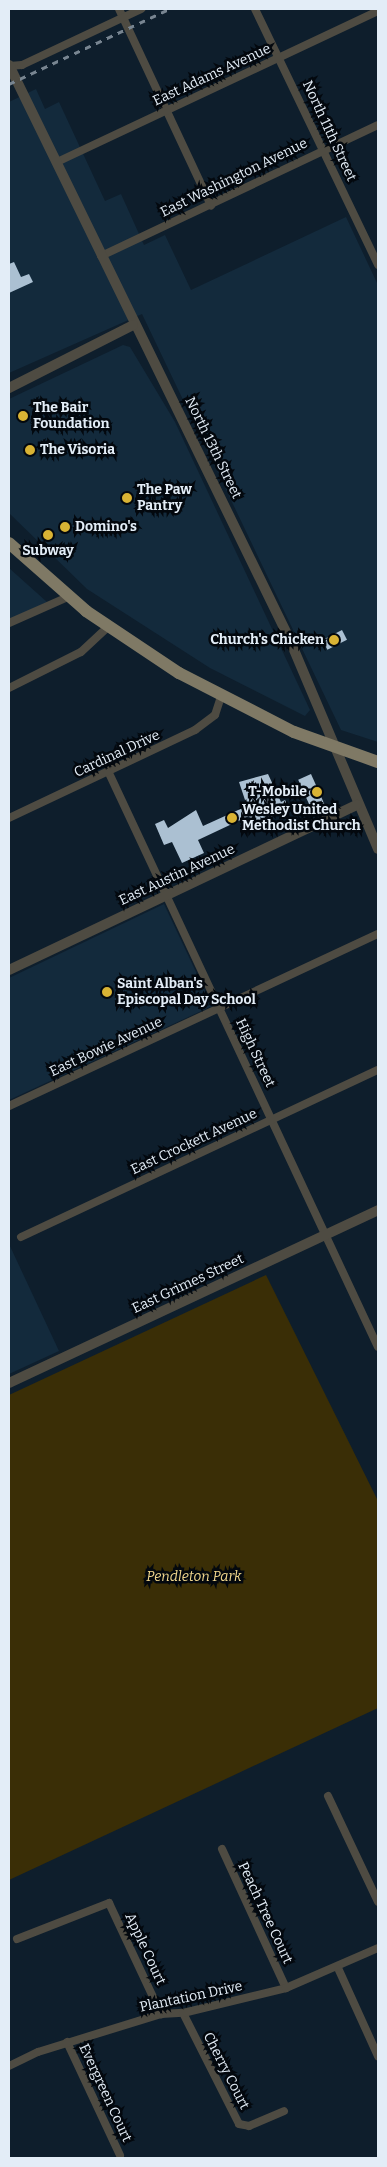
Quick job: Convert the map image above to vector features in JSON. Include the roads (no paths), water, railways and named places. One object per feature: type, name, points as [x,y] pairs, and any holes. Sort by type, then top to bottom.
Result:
[{"type":"main road","points":[[9,543],[68,597],[108,627],[221,697],[334,749],[378,762]]},
{"type":"street","points":[[119,9],[211,205]]},
{"type":"street","points":[[9,66],[22,65],[141,9]]},
{"type":"street","name":"North 11th Street","points":[[256,9],[378,265]]},
{"type":"street","name":"East Adams Avenue","points":[[57,162],[378,11]]},
{"type":"street","name":"North 13th Street","points":[[9,66],[57,162],[133,326],[195,440],[314,692],[334,749],[378,849]]},
{"type":"street","name":"East Washington Avenue","points":[[101,256],[378,125]]},
{"type":"street","points":[[9,388],[133,326]]},
{"type":"street","points":[[9,623],[68,597]]},
{"type":"street","points":[[9,688],[81,652],[108,627]]},
{"type":"street","name":"Cardinal Drive","points":[[9,818],[206,724],[221,697]]},
{"type":"street","name":"High Street","points":[[108,771],[378,1347]]},
{"type":"street","name":"East Austin Avenue","points":[[9,970],[358,805]]},
{"type":"street","name":"East Bowie Avenue","points":[[9,1106],[378,934]]},
{"type":"street","name":"East Crockett Avenue","points":[[21,1237],[378,1070]]},
{"type":"street","name":"East Grimes Street","points":[[9,1383],[378,1210]]},
{"type":"street","points":[[328,1796],[378,1902]]},
{"type":"street","name":"Peach Tree Court","points":[[222,1849],[286,1988]]},
{"type":"street","name":"Apple Court","points":[[17,1939],[109,1903],[161,2014]]},
{"type":"street","name":"Plantation Drive","points":[[9,2066],[67,2042],[161,2014],[183,2014],[286,1988],[338,1968],[378,1948]]},
{"type":"street","points":[[338,1968],[378,2056]]},
{"type":"street","name":"Cherry Court","points":[[183,2014],[240,2124],[249,2126],[284,2111]]},
{"type":"street","name":"Evergreen Court","points":[[67,2042],[120,2155]]},
{"type":"railway","points":[[9,84],[169,9]]},
{"type":"place","name":"The Bair Foundation","points":[[23,416]]},
{"type":"place","name":"The Visoria","points":[[30,450]]},
{"type":"place","name":"The Paw Pantry","points":[[127,498]]},
{"type":"place","name":"Domino's","points":[[65,527]]},
{"type":"place","name":"Subway","points":[[48,535]]},
{"type":"place","name":"Church's Chicken","points":[[334,640]]},
{"type":"place","name":"T-Mobile","points":[[317,792]]},
{"type":"place","name":"Wesley United Methodist Church","points":[[232,818]]},
{"type":"place","name":"Saint Alban's Episcopal Day School","points":[[107,992]]},
{"type":"park label","name":"Pendleton Park","points":[[194,1577]]}]
